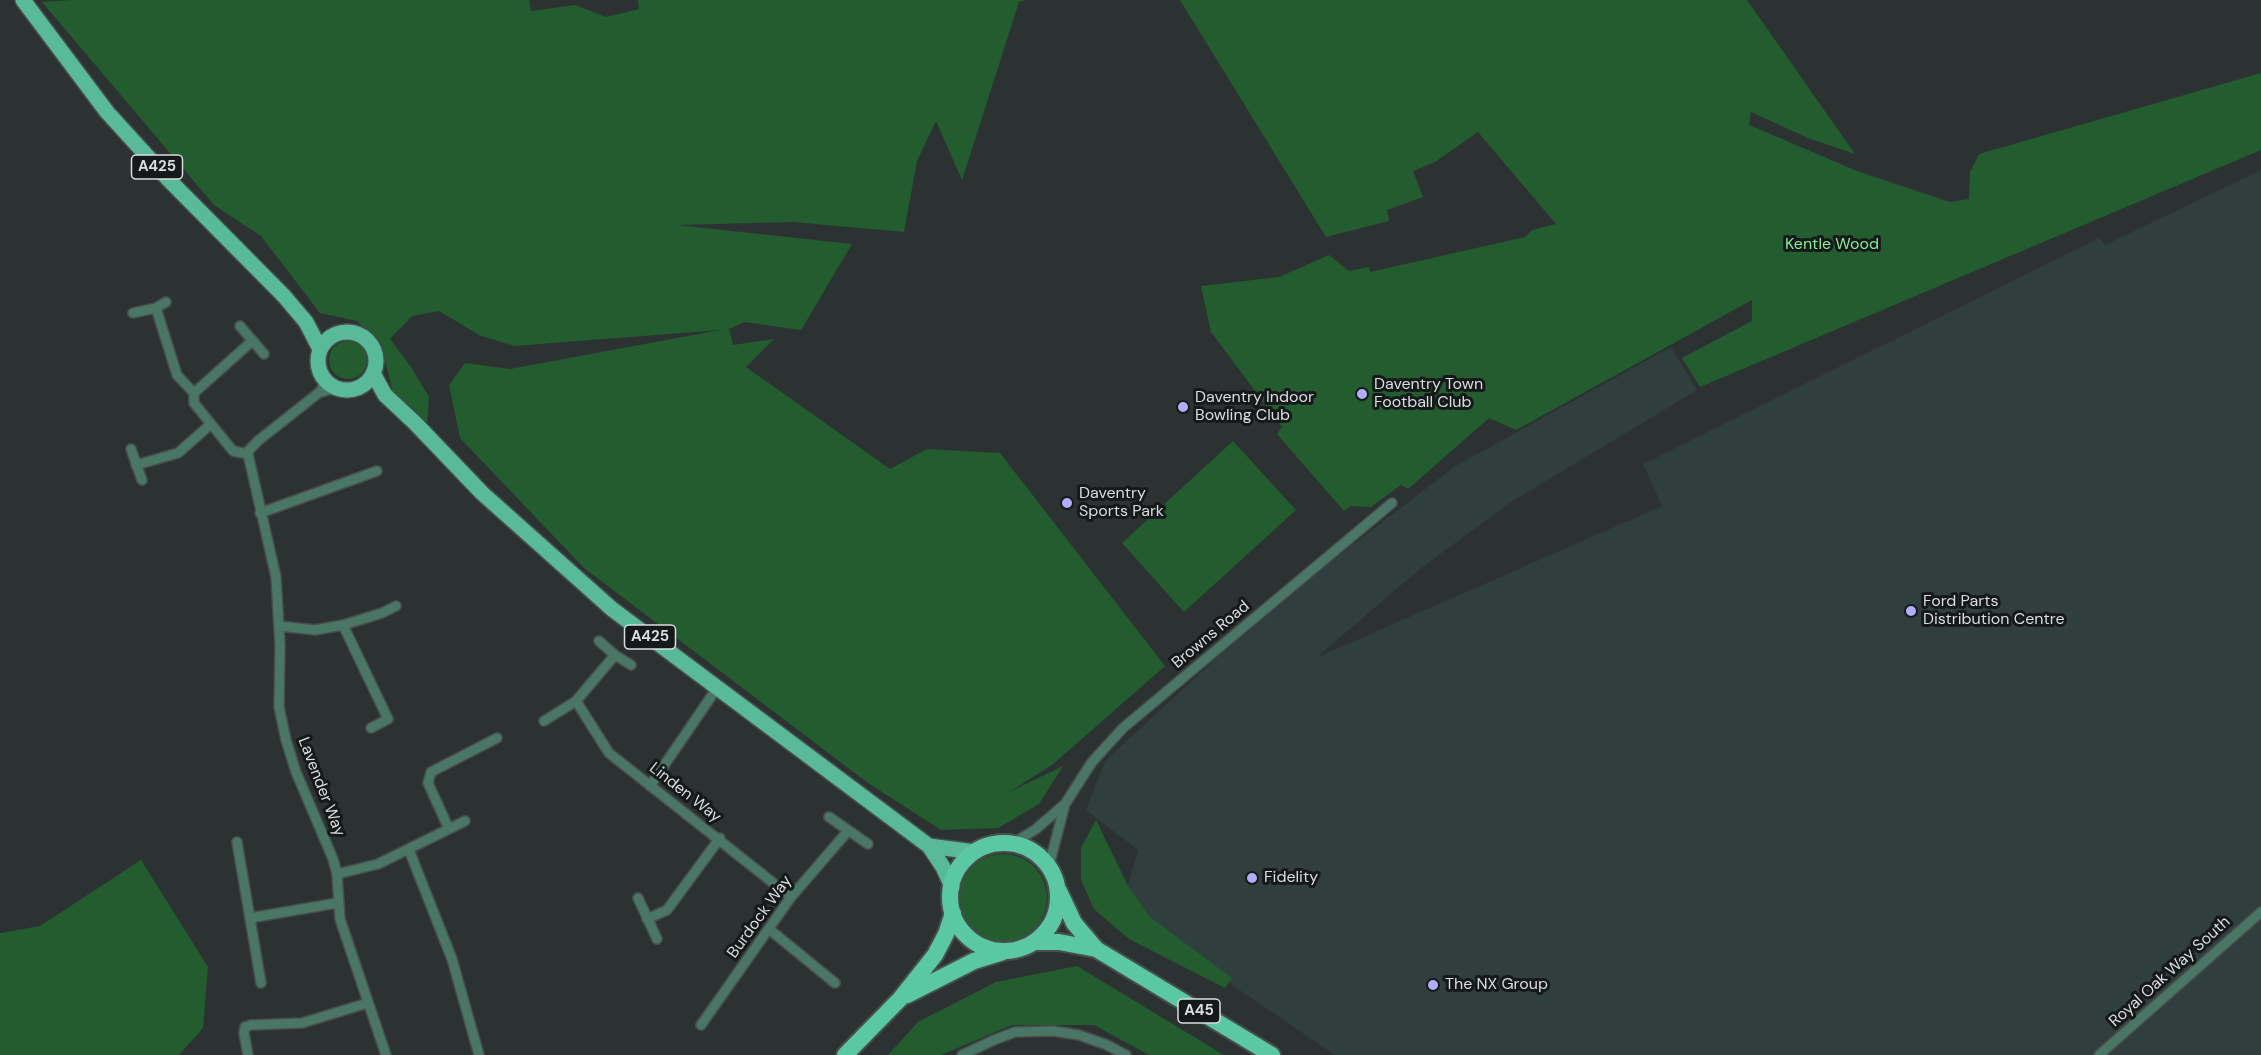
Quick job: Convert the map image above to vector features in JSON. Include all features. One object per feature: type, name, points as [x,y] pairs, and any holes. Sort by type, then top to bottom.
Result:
[{"type":"highway","points":[[845,1055],[900,999],[935,955],[946,934],[953,913],[952,886],[959,867],[975,852],[989,845],[1001,843],[1019,845],[1035,852],[1049,866],[1058,889],[1058,906],[1046,932],[1034,942],[974,961],[900,999]]},
{"type":"highway","name":"A45","points":[[1058,889],[1074,923],[1096,949],[1272,1055]]},
{"type":"highway","points":[[953,913],[961,928],[978,944],[993,950],[1010,951]]},
{"type":"highway","name":"A45","points":[[1034,942],[1059,942],[1096,949]]},
{"type":"main road","name":"A425","points":[[22,0],[107,112],[169,180],[277,289],[306,322],[318,331],[333,334]]},
{"type":"main road","name":"A425","points":[[306,322],[320,349]]},
{"type":"main road","points":[[353,332],[365,338],[375,354],[373,373],[360,386],[348,390],[330,384],[317,362],[320,349],[333,334],[353,332]]},
{"type":"main road","name":"A425","points":[[373,373],[385,395],[482,493],[612,609],[929,846]]},
{"type":"main road","name":"A425","points":[[360,386],[385,395]]},
{"type":"main road","points":[[929,846],[975,852]]},
{"type":"main road","points":[[929,846],[952,886]]},
{"type":"street","points":[[133,313],[156,308],[166,302]]},
{"type":"street","points":[[156,308],[177,375],[194,393],[194,403],[233,451],[248,454],[259,440],[330,384]]},
{"type":"street","points":[[240,326],[251,342],[264,354]]},
{"type":"street","points":[[194,393],[251,342]]},
{"type":"street","points":[[136,465],[178,453],[211,424]]},
{"type":"street","points":[[131,449],[141,480]]},
{"type":"street","name":"Lavender Way","points":[[248,454],[276,577],[279,626],[279,707],[286,740],[296,772],[330,852],[336,874],[340,919],[386,1055]]},
{"type":"street","points":[[360,466],[365,475]]},
{"type":"street","points":[[260,513],[377,471]]},
{"type":"street","name":"Browns Road","points":[[1012,844],[1036,829],[1065,804],[1092,762],[1123,728],[1392,503]]},
{"type":"street","points":[[279,626],[315,630],[343,625],[382,613],[396,606]]},
{"type":"street","points":[[343,625],[388,719],[371,728]]},
{"type":"street","points":[[599,641],[631,665]]},
{"type":"street","points":[[544,721],[576,700],[615,655]]},
{"type":"street","points":[[650,786],[717,688]]},
{"type":"street","name":"Linden Way","points":[[576,700],[609,753],[720,838],[791,897]]},
{"type":"street","points":[[449,829],[428,783],[431,772],[497,738]]},
{"type":"street","name":"Browns Road","points":[[1049,866],[1065,804]]},
{"type":"street","points":[[829,817],[868,844]]},
{"type":"street","points":[[336,874],[378,864],[465,821]]},
{"type":"street","name":"Burdock Way","points":[[701,1025],[791,897],[848,831]]},
{"type":"street","points":[[648,919],[667,910],[720,838]]},
{"type":"street","points":[[237,842],[261,983]]},
{"type":"street","points":[[409,850],[452,959],[479,1055]]},
{"type":"street","points":[[638,898],[657,939]]},
{"type":"street","points":[[250,918],[337,903]]},
{"type":"street","name":"Royal Oak Way South","points":[[2099,1055],[2261,912]]},
{"type":"street","points":[[769,929],[835,983]]},
{"type":"street","points":[[248,1055],[245,1027],[302,1023],[368,1003]]},
{"type":"street","points":[[962,1055],[1015,1032],[1053,1031],[1078,1035],[1107,1045],[1126,1055]]},
{"type":"shaded area","points":[[2261,170],[2261,1055],[1335,1055],[1144,925],[1126,893],[1138,850],[1086,810],[1105,761],[1219,656],[1328,564],[1454,467],[1671,347],[1697,390],[1511,502],[1421,568],[1316,658],[1662,506],[1643,464],[2099,238],[2105,245]]},
{"type":"green space","points":[[71,0],[529,0],[531,11],[575,5],[606,17],[639,9],[638,0],[1026,0],[1019,2],[962,180],[936,121],[917,161],[904,232],[793,222],[677,225],[852,244],[801,330],[744,322],[729,329],[733,345],[774,339],[746,367],[890,469],[927,449],[1000,453],[1165,666],[1052,765],[1009,792],[1063,766],[1039,804],[998,828],[941,830],[868,783],[584,568],[460,438],[449,385],[465,363],[510,369],[720,330],[514,346],[479,335],[439,311],[412,316],[390,339],[411,367],[429,397],[427,425],[393,392],[381,345],[357,321],[320,313],[261,236],[214,205],[42,2]]},
{"type":"green space","name":"Kentle Wood","points":[[1180,0],[1747,0],[1855,154],[1808,138],[1751,112],[1749,125],[1857,171],[1950,202],[1969,199],[1970,172],[1979,154],[2261,73],[2261,150],[1700,387],[1682,358],[1752,321],[1752,300],[1516,430],[1489,418],[1408,489],[1401,485],[1371,507],[1351,506],[1344,511],[1277,434],[1282,427],[1211,332],[1201,286],[1279,277],[1329,255],[1349,271],[1369,267],[1370,272],[1525,237],[1532,230],[1556,224],[1478,132],[1435,162],[1413,171],[1423,197],[1387,210],[1389,221],[1326,237]]},
{"type":"green space","points":[[348,341],[362,346],[367,360],[362,374],[348,379],[334,374],[329,360],[334,346]]},
{"type":"green space","points":[[1233,441],[1296,510],[1184,612],[1122,543]]},
{"type":"green space","points":[[1096,820],[1127,884],[1150,917],[1232,978],[1225,988],[1129,939],[1094,909],[1081,880],[1081,848]]},
{"type":"green space","points":[[1003,854],[1020,858],[1034,867],[1043,881],[1047,898],[1043,915],[1034,929],[1020,938],[1003,942],[986,938],[972,929],[963,915],[959,898],[963,881],[972,867],[986,858]]},
{"type":"green space","points":[[141,860],[208,967],[203,1028],[179,1055],[0,1055],[0,933],[40,926]]},
{"type":"green space","points":[[1077,966],[1224,1055],[1149,1055],[1094,1025],[1012,1025],[941,1055],[888,1055],[918,1022],[996,982]]},
{"type":"place","name":"Daventry Town Football Club","points":[[1362,394]]},
{"type":"place","name":"Daventry Indoor Bowling Club","points":[[1183,407]]},
{"type":"place","name":"Daventry Sports Park","points":[[1067,503]]},
{"type":"place","name":"Ford Parts Distribution Centre","points":[[1911,611]]},
{"type":"place","name":"Fidelity","points":[[1252,878]]},
{"type":"place","name":"The NX Group","points":[[1433,985]]}]
